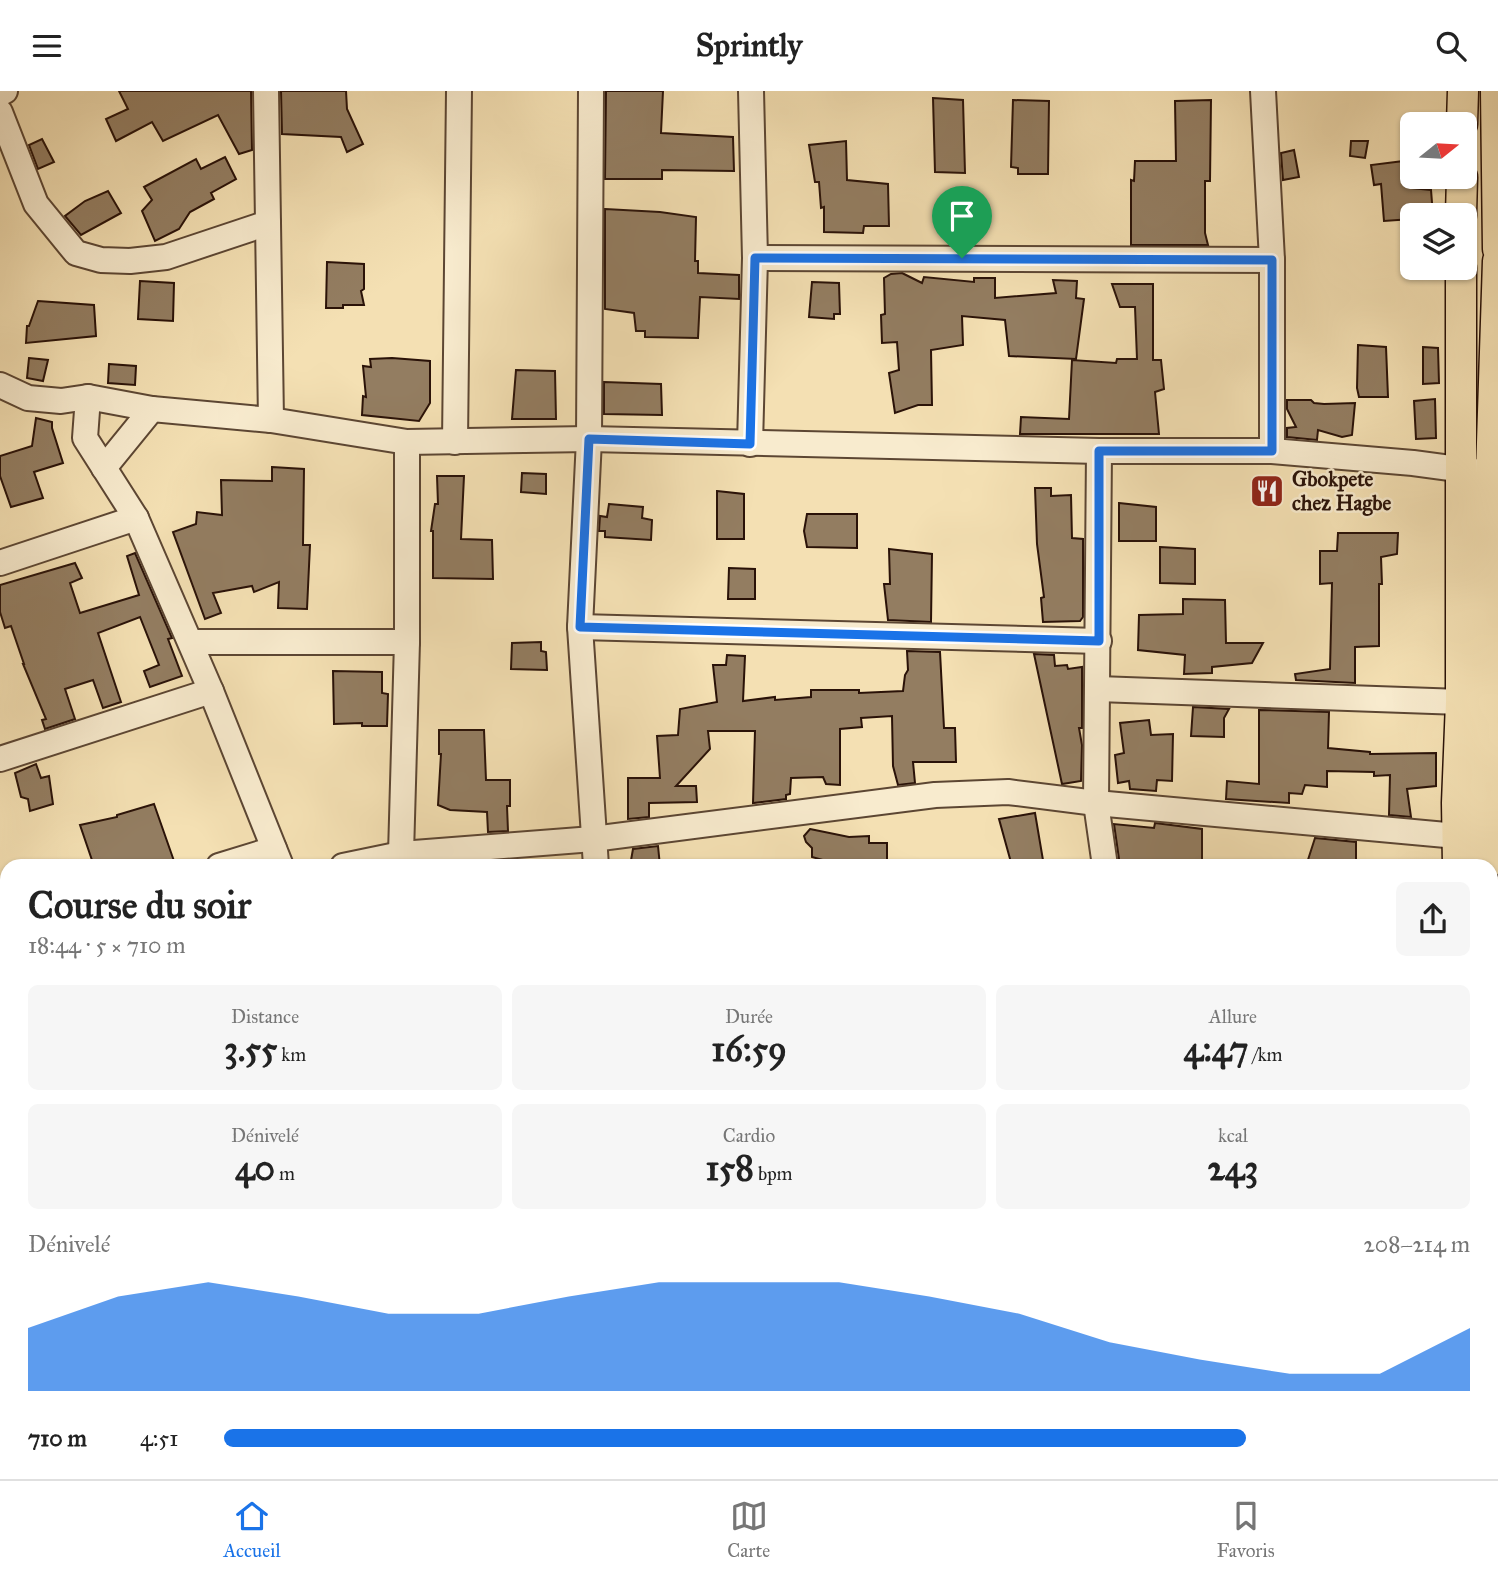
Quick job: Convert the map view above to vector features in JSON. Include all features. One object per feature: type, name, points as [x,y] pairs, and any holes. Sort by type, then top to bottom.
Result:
[{"type":"main road","points":[[1462,112],[1463,91]]},
{"type":"main road","points":[[1496,91],[1498,249]]},
{"type":"main road","points":[[1486,859],[1492,804],[1498,261]]},
{"type":"main road","points":[[1458,859],[1461,702],[1461,280]]},
{"type":"street","points":[[0,93],[5,91]]},
{"type":"street","points":[[266,91],[271,420]]},
{"type":"street","points":[[455,442],[459,91]]},
{"type":"street","points":[[592,91],[589,439],[580,627],[595,859]]},
{"type":"street","points":[[750,444],[755,258],[751,91]]},
{"type":"street","points":[[1263,91],[1272,260],[1272,451]]},
{"type":"street","points":[[0,112],[36,204],[76,253],[101,260],[130,261],[166,257],[268,223]]},
{"type":"street","points":[[755,258],[1272,260]]},
{"type":"street","points":[[0,385],[28,398],[61,401],[88,397],[152,409],[271,420],[407,442],[589,439],[1099,451],[1272,451],[1413,463],[1494,474]]},
{"type":"street","points":[[88,397],[85,438],[136,518],[191,642],[278,857]]},
{"type":"street","points":[[104,468],[152,409]]},
{"type":"street","points":[[401,854],[407,642],[407,442]]},
{"type":"street","points":[[1099,451],[1096,803],[1104,859]]},
{"type":"street","points":[[0,563],[136,518]]},
{"type":"street","points":[[580,627],[1099,641]]},
{"type":"street","points":[[191,642],[407,642]]},
{"type":"street","points":[[1098,689],[1461,702]]},
{"type":"street","points":[[0,759],[211,691]]},
{"type":"street","points":[[377,859],[401,854],[593,839],[957,794],[1008,792],[1096,803],[1457,836]]},
{"type":"building","points":[[119,91],[251,91],[252,150],[239,154],[218,115],[163,141],[152,122],[116,141],[106,119],[128,109]]},
{"type":"building","points":[[281,91],[346,91],[347,109],[363,144],[347,152],[341,137],[282,134]]},
{"type":"building","points":[[606,91],[663,91],[661,133],[733,137],[734,171],[662,170],[662,179],[605,179]]},
{"type":"building","points":[[933,98],[963,100],[965,173],[935,172]]},
{"type":"building","points":[[1013,100],[1049,101],[1048,174],[1018,174],[1018,168],[1011,167]]},
{"type":"building","points":[[1211,100],[1210,181],[1205,181],[1205,233],[1208,245],[1131,245],[1131,180],[1134,181],[1135,161],[1176,161],[1175,101]]},
{"type":"building","points":[[42,139],[54,162],[38,169],[29,145]]},
{"type":"building","points":[[846,141],[847,180],[888,184],[889,226],[864,226],[863,233],[824,232],[824,207],[821,208],[819,182],[815,182],[809,145]]},
{"type":"building","points":[[1351,141],[1368,141],[1365,158],[1350,156]]},
{"type":"building","points":[[1294,150],[1299,177],[1283,180],[1281,153]]},
{"type":"building","points":[[225,157],[236,179],[211,193],[214,199],[190,212],[179,229],[155,241],[142,211],[152,200],[144,187],[196,159],[201,169]]},
{"type":"building","points":[[1400,161],[1400,189],[1431,190],[1432,203],[1400,203],[1400,220],[1384,221],[1381,184],[1374,185],[1371,165]]},
{"type":"building","points":[[108,191],[121,213],[81,235],[65,216],[85,201]]},
{"type":"building","points":[[605,209],[696,217],[695,261],[698,261],[698,273],[739,275],[739,299],[700,297],[698,338],[645,337],[645,331],[636,331],[634,313],[605,309]]},
{"type":"building","points":[[327,262],[364,264],[364,289],[361,291],[364,305],[326,308]]},
{"type":"building","points":[[902,273],[922,283],[924,277],[974,282],[974,278],[995,278],[995,298],[1056,293],[1053,280],[1077,281],[1076,298],[1084,299],[1076,359],[1009,356],[1005,320],[962,316],[963,345],[931,350],[932,405],[918,405],[895,413],[889,373],[899,370],[897,342],[882,343],[881,315],[885,314],[884,278]]},
{"type":"building","points":[[140,281],[174,283],[173,321],[138,319]]},
{"type":"building","points":[[812,282],[839,283],[840,314],[834,314],[834,319],[809,317]]},
{"type":"building","points":[[1112,284],[1153,284],[1153,360],[1161,360],[1164,389],[1155,392],[1159,434],[1020,434],[1021,417],[1069,419],[1072,360],[1116,363],[1117,359],[1137,359],[1135,307],[1120,307]]},
{"type":"building","points":[[38,301],[94,305],[96,336],[26,343],[27,326]]},
{"type":"building","points":[[1358,345],[1386,347],[1388,397],[1359,397]]},
{"type":"building","points":[[1423,347],[1438,348],[1439,383],[1423,384]]},
{"type":"building","points":[[29,358],[48,360],[43,381],[27,378]]},
{"type":"building","points":[[370,359],[430,361],[430,403],[419,421],[362,415],[363,396],[366,397],[363,366],[371,367]]},
{"type":"building","points":[[109,364],[136,366],[135,385],[108,383]]},
{"type":"building","points":[[516,370],[555,371],[556,419],[512,419]]},
{"type":"building","points":[[604,382],[661,384],[662,415],[604,414]]},
{"type":"building","points":[[1435,399],[1436,438],[1416,439],[1414,401]]},
{"type":"building","points":[[1287,400],[1311,400],[1324,404],[1355,403],[1352,435],[1342,437],[1318,430],[1317,440],[1287,437],[1287,428],[1296,427],[1287,409]]},
{"type":"building","points":[[36,418],[52,422],[63,463],[34,472],[43,498],[11,507],[0,476],[0,456],[32,446]]},
{"type":"building","points":[[272,467],[304,469],[303,545],[310,545],[307,609],[278,608],[279,582],[254,592],[252,586],[213,593],[221,613],[205,619],[173,532],[196,524],[197,512],[222,515],[221,480],[272,481]]},
{"type":"building","points":[[522,473],[546,474],[546,494],[521,492]]},
{"type":"building","points":[[437,476],[464,476],[461,539],[492,540],[493,579],[433,578],[431,531],[435,504],[438,504]]},
{"type":"building","points":[[1035,488],[1051,488],[1051,496],[1071,495],[1072,538],[1083,539],[1083,617],[1080,621],[1043,622],[1041,598],[1044,597],[1037,544]]},
{"type":"building","points":[[717,491],[744,494],[744,539],[717,539]]},
{"type":"building","points":[[1119,503],[1156,507],[1156,541],[1119,541]]},
{"type":"building","points":[[609,504],[643,507],[642,518],[652,520],[651,540],[605,537],[605,531],[599,531],[600,516],[607,517]]},
{"type":"building","points":[[807,514],[857,514],[857,548],[807,547],[804,531]]},
{"type":"building","points":[[1338,533],[1398,533],[1397,554],[1381,557],[1379,646],[1355,647],[1355,683],[1296,680],[1295,674],[1330,669],[1332,583],[1320,584],[1320,551],[1337,551]]},
{"type":"building","points":[[1160,547],[1195,549],[1195,584],[1160,583]]},
{"type":"building","points":[[889,549],[932,554],[931,622],[888,620],[884,584],[890,584]]},
{"type":"building","points":[[135,553],[172,638],[168,639],[182,676],[150,687],[144,671],[159,665],[140,617],[98,633],[121,702],[103,708],[93,680],[65,689],[75,719],[45,729],[42,720],[46,719],[23,664],[11,626],[5,628],[0,612],[0,585],[75,563],[82,578],[70,583],[80,613],[139,595],[127,556]]},
{"type":"building","points":[[729,568],[755,569],[755,599],[728,599]]},
{"type":"building","points":[[1183,599],[1225,600],[1226,643],[1263,643],[1252,663],[1212,667],[1212,673],[1184,674],[1185,655],[1138,650],[1139,615],[1183,614]]},
{"type":"building","points":[[541,642],[541,651],[546,652],[547,670],[511,669],[512,643]]},
{"type":"building","points":[[907,651],[940,652],[944,728],[955,728],[956,762],[913,762],[915,783],[898,785],[893,766],[892,716],[861,718],[862,727],[840,729],[840,785],[826,784],[823,777],[791,778],[790,794],[786,795],[786,799],[753,803],[755,731],[708,731],[710,749],[676,786],[696,786],[697,802],[649,803],[649,817],[628,819],[628,778],[660,778],[657,736],[678,735],[680,709],[717,702],[713,665],[726,665],[727,655],[745,656],[743,701],[775,697],[775,700],[811,697],[811,690],[859,690],[859,693],[903,691],[908,670]]},
{"type":"building","points":[[1034,654],[1054,655],[1055,666],[1067,665],[1068,669],[1082,667],[1082,728],[1079,728],[1082,745],[1081,781],[1062,784]]},
{"type":"building","points":[[333,671],[382,672],[382,693],[388,694],[387,726],[334,724]]},
{"type":"building","points":[[1193,707],[1229,709],[1224,718],[1224,737],[1191,736]]},
{"type":"building","points":[[1259,710],[1329,712],[1328,748],[1370,754],[1436,753],[1436,786],[1407,789],[1411,817],[1389,815],[1390,775],[1374,776],[1374,772],[1327,771],[1327,787],[1305,785],[1302,794],[1289,793],[1289,803],[1226,799],[1227,781],[1259,784]]},
{"type":"building","points":[[1149,720],[1151,735],[1173,734],[1172,781],[1157,780],[1156,791],[1130,789],[1129,781],[1118,783],[1115,755],[1124,753],[1120,723]]},
{"type":"building","points":[[439,730],[484,730],[486,780],[510,780],[508,831],[488,832],[487,812],[450,810],[438,805],[441,754]]},
{"type":"building","points":[[36,764],[41,778],[49,776],[53,804],[30,811],[28,799],[21,797],[15,773]]},
{"type":"building","points":[[154,804],[173,859],[92,859],[80,825]]},
{"type":"building","points":[[1035,813],[1043,859],[1010,859],[999,819]]},
{"type":"building","points":[[1155,823],[1202,829],[1202,859],[1119,859],[1114,824],[1154,828]]},
{"type":"building","points":[[810,829],[849,837],[869,836],[869,843],[887,843],[887,859],[819,859],[812,857],[812,848],[804,836]]},
{"type":"building","points":[[1315,838],[1356,842],[1356,859],[1308,859]]},
{"type":"building","points":[[658,846],[659,859],[631,859],[633,849]]},
{"type":"place","name":"Gbokpete chez Hagbe","points":[[1267,491]]},
{"type":"route","points":[[755,258],[962,258],[1272,260],[1272,451],[1099,451],[1099,641],[580,627],[589,439],[750,444],[755,258]]}]
